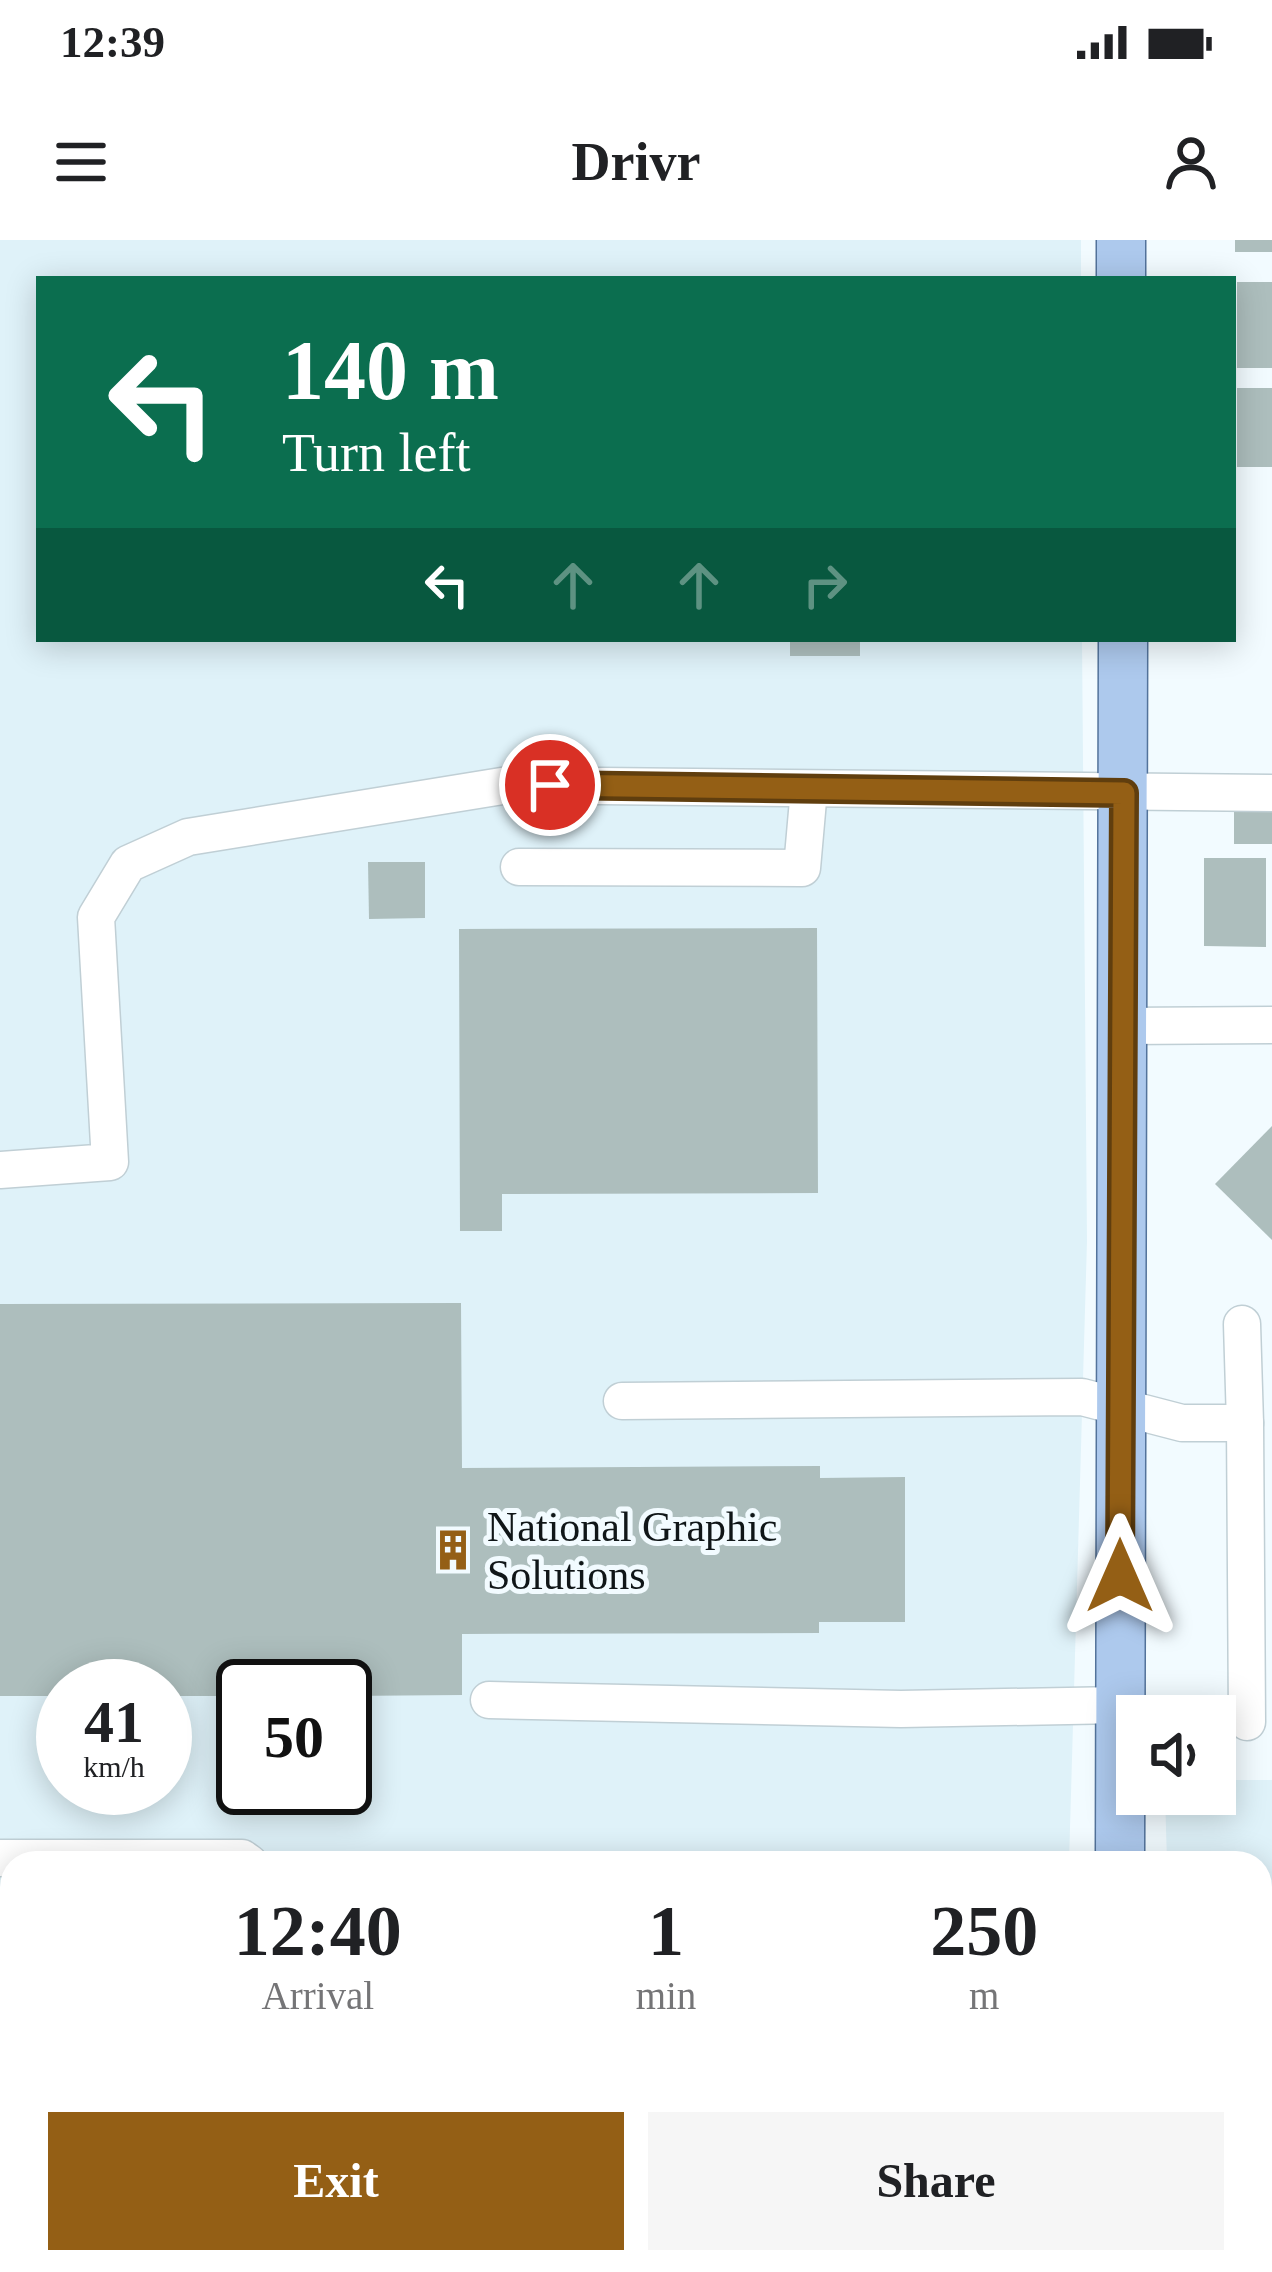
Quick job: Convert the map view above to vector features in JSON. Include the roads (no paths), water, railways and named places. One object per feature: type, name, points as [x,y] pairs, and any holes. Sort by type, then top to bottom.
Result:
[{"type":"main road","points":[[1121,240],[1121,276]]},
{"type":"main road","points":[[1120,1695],[1123,642]]},
{"type":"main road","points":[[1120,1815],[1120,1851]]},
{"type":"street","points":[[0,1170],[110,1162],[96,917],[128,864],[188,837],[508,785],[1272,793]]},
{"type":"street","points":[[519,867],[802,868],[809,790]]},
{"type":"street","points":[[1123,1026],[1272,1025]]},
{"type":"street","points":[[1241,1324],[1247,1722]]},
{"type":"street","points":[[622,1401],[1082,1396],[1182,1423],[1245,1423]]},
{"type":"street","points":[[489,1700],[901,1709],[1116,1705]]},
{"type":"place","name":"National Graphic Solutions","points":[[453,1550]]}]
